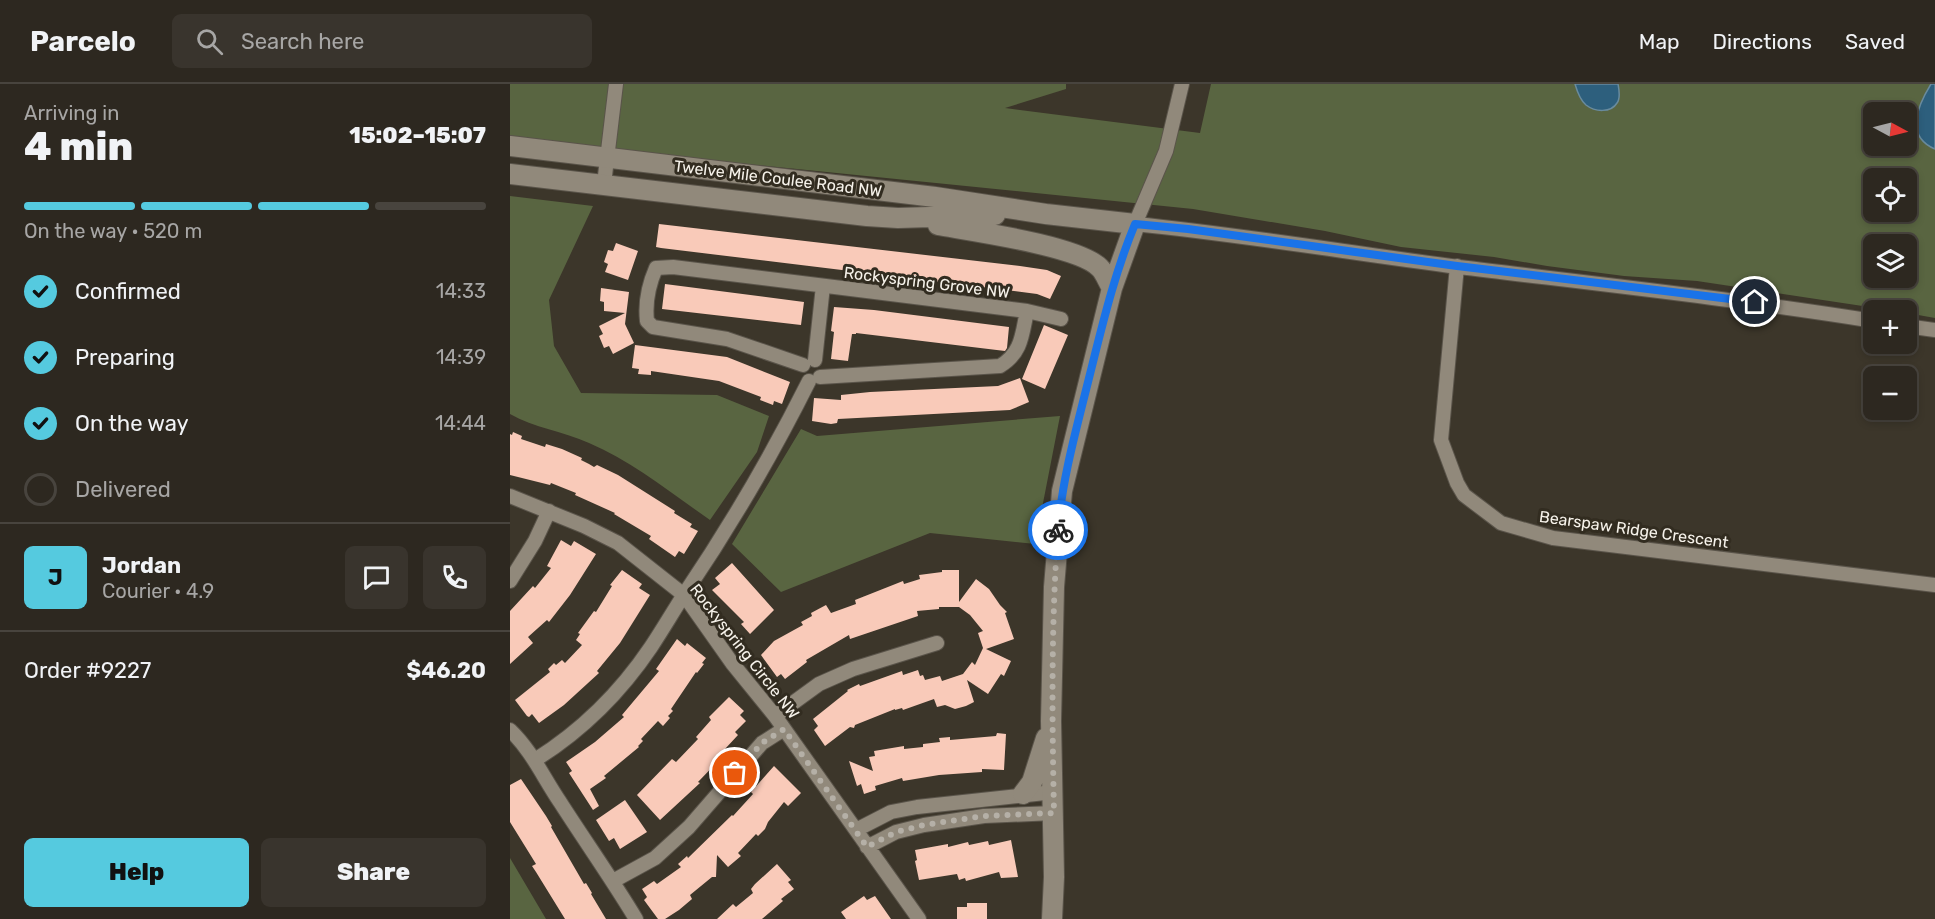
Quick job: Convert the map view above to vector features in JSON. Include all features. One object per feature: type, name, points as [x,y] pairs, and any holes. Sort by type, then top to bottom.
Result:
[{"type":"main road","name":"Twelve Mile Coulee Road NW","points":[[510,146],[935,197],[1046,214],[1135,224]]},
{"type":"main road","name":"Twelve Mile Coulee Road NW","points":[[510,174],[898,218],[1046,214]]},
{"type":"main road","points":[[898,218],[1025,242],[1081,256],[1100,268],[1112,288]]},
{"type":"main road","points":[[1052,919],[1054,792],[1051,721],[1054,587],[1062,491],[1112,288],[1135,224]]},
{"type":"main road","points":[[1023,794],[1032,782],[1051,721]]},
{"type":"street","points":[[604,184],[616,84]]},
{"type":"street","points":[[1135,224],[1166,151],[1182,84]]},
{"type":"street","name":"Twelve Mile Coulee Road NW","points":[[1135,224],[1755,302],[1863,319]]},
{"type":"street","name":"Bearspaw Ridge Crescent","points":[[1457,266],[1441,440],[1457,483],[1464,495],[1486,514],[1501,523],[1553,538],[1935,585]]},
{"type":"street","name":"Rockyspring Grove NW","points":[[823,286],[809,362],[727,339],[653,327],[647,321],[650,281],[656,268],[673,267],[1027,311],[1061,319]]},
{"type":"street","name":"Rockyspring Grove NW","points":[[815,379],[1000,366],[1008,362],[1020,345],[1027,311]]},
{"type":"street","points":[[1917,328],[1935,330]]},
{"type":"street","points":[[535,760],[582,727],[613,696],[651,648],[742,505],[822,367],[809,362]]},
{"type":"street","name":"Rockyspring Circle NW","points":[[510,496],[584,525],[618,543],[684,595],[732,663],[775,716],[919,919]]},
{"type":"street","points":[[510,581],[535,542],[549,511]]},
{"type":"street","points":[[775,716],[819,684],[854,669],[937,643]]},
{"type":"street","points":[[613,880],[655,858],[689,827],[762,743],[784,729]]},
{"type":"street","points":[[510,730],[525,744],[559,801],[613,880],[636,919]]},
{"type":"street","points":[[856,830],[891,812],[917,807],[1054,792]]},
{"type":"street","points":[[867,847],[896,832],[924,825],[984,816],[1054,813]]},
{"type":"green space","points":[[510,84],[1066,84],[1066,89],[1005,108],[1200,133],[1211,84],[1935,84],[1935,318],[1917,315],[1917,300],[1863,300],[1863,306],[1697,281],[1624,276],[1494,257],[1401,247],[1325,231],[1193,209],[510,140]]},
{"type":"green space","points":[[510,196],[593,206],[549,300],[554,346],[581,393],[717,395],[769,416],[757,452],[710,520],[651,478],[605,450],[510,414]]},
{"type":"green space","points":[[1060,416],[1035,544],[930,533],[781,592],[732,544],[801,429],[817,436]]},
{"type":"green space","points":[[510,858],[546,919],[510,919]]},
{"type":"water","points":[[1575,84],[1618,84],[1618,101],[1611,109],[1594,109],[1582,101]]},
{"type":"water","points":[[1931,84],[1935,84],[1935,149],[1919,136],[1917,115]]},
{"type":"building","points":[[659,224],[1020,266],[1047,270],[1061,276],[1050,299],[1037,294],[661,248],[656,247]]},
{"type":"building","points":[[616,243],[638,251],[628,280],[605,272],[608,264],[604,262],[608,250],[613,251]]},
{"type":"building","points":[[665,284],[804,302],[801,325],[662,309]]},
{"type":"building","points":[[601,288],[629,292],[625,324],[634,343],[613,354],[609,346],[604,348],[599,336],[603,334],[599,326],[625,313],[604,311],[604,302],[600,301]]},
{"type":"building","points":[[834,307],[1009,327],[1007,348],[1005,351],[856,333],[852,334],[848,361],[831,359]]},
{"type":"building","points":[[1044,325],[1068,335],[1045,389],[1022,379]]},
{"type":"building","points":[[635,345],[727,357],[790,382],[782,404],[774,401],[773,405],[760,400],[761,397],[719,381],[651,371],[651,375],[638,374],[639,369],[632,368]]},
{"type":"building","points":[[1020,378],[1029,402],[1010,410],[838,419],[837,423],[831,424],[812,421],[814,398],[841,400],[841,395],[870,392],[998,386]]},
{"type":"building","points":[[513,432],[522,436],[521,439],[545,447],[546,444],[562,449],[582,458],[581,460],[594,467],[597,465],[618,475],[675,511],[674,513],[692,524],[690,527],[698,531],[684,554],[679,551],[675,557],[649,539],[651,536],[615,513],[575,495],[576,493],[551,483],[550,485],[510,475],[510,434],[512,435]]},
{"type":"building","points":[[561,540],[571,546],[574,541],[596,554],[570,595],[549,622],[547,620],[528,637],[533,643],[510,664],[510,611],[533,586],[535,588],[551,568],[547,566]]},
{"type":"building","points":[[732,563],[774,610],[750,634],[741,624],[744,622],[712,590],[720,584],[715,578]]},
{"type":"building","points":[[622,570],[642,584],[639,588],[650,595],[620,643],[597,671],[599,673],[564,705],[539,723],[532,714],[527,716],[515,700],[550,672],[548,669],[554,663],[556,665],[562,660],[565,663],[582,645],[576,640],[580,634],[578,633],[594,611],[596,612],[612,586],[610,585]]},
{"type":"building","points":[[942,570],[959,570],[959,602],[976,579],[989,589],[1007,612],[1005,613],[1014,639],[986,649],[1011,661],[1004,676],[1001,674],[988,694],[967,680],[974,702],[966,706],[955,709],[945,705],[937,707],[934,699],[903,710],[902,708],[895,709],[855,725],[854,728],[850,727],[825,746],[814,730],[818,726],[813,719],[847,690],[902,671],[903,675],[918,670],[920,676],[923,675],[925,680],[940,676],[942,681],[963,674],[972,662],[975,665],[983,648],[978,633],[983,631],[970,615],[959,607],[939,607],[939,609],[917,611],[918,616],[850,639],[849,635],[806,660],[807,662],[785,679],[781,674],[777,677],[761,655],[774,641],[803,625],[801,622],[812,616],[811,613],[826,605],[831,613],[856,604],[855,600],[903,581],[904,584],[920,579],[919,575],[942,572]]},
{"type":"building","points":[[677,639],[685,646],[687,643],[706,658],[702,663],[704,664],[671,709],[673,711],[668,716],[670,718],[663,726],[658,721],[641,739],[643,741],[639,747],[604,776],[606,778],[590,789],[599,806],[593,810],[569,773],[572,771],[566,762],[595,742],[624,717],[622,715],[659,671],[656,669]]},
{"type":"building","points":[[729,697],[744,711],[740,715],[746,721],[735,732],[738,735],[725,749],[728,751],[698,782],[700,783],[660,820],[637,795],[672,759],[676,762],[698,739],[696,737],[711,720],[709,717]]},
{"type":"building","points":[[997,733],[1006,734],[1004,770],[982,769],[982,772],[939,775],[903,781],[902,778],[875,786],[876,790],[864,794],[861,784],[857,786],[849,761],[873,771],[869,757],[875,756],[874,751],[904,746],[904,749],[923,747],[923,744],[940,742],[939,738],[950,737],[950,740],[996,736]]},
{"type":"building","points":[[774,766],[801,793],[788,806],[784,802],[765,829],[758,836],[756,834],[738,853],[741,856],[728,867],[717,855],[716,877],[712,877],[690,895],[692,899],[679,910],[665,919],[658,919],[644,900],[647,897],[642,889],[654,881],[657,884],[681,867],[678,864],[687,856],[688,858],[733,816]]},
{"type":"building","points":[[521,779],[546,816],[606,919],[565,919],[532,866],[536,864],[510,822],[510,785]]},
{"type":"building","points":[[625,800],[647,832],[620,849],[614,838],[609,841],[596,820]]},
{"type":"building","points":[[1011,840],[1018,877],[1001,878],[999,872],[966,881],[965,878],[959,880],[957,874],[919,880],[915,850],[948,844],[948,847],[968,842],[969,845],[988,841],[989,845]]},
{"type":"building","points":[[777,864],[791,880],[788,882],[794,889],[781,899],[783,901],[762,919],[717,919],[733,904],[736,907],[753,893],[751,889],[755,884]]},
{"type":"building","points":[[864,896],[867,900],[875,896],[891,919],[846,919],[841,912]]},
{"type":"building","points":[[967,903],[987,903],[987,919],[957,919],[957,907],[967,907]]},
{"type":"way so far","points":[[735,773],[762,743],[784,729],[867,847],[896,832],[924,825],[984,816],[1054,813],[1051,721],[1054,587],[1058,530]]},
{"type":"route","points":[[1058,530],[1068,462],[1112,288],[1135,224],[1755,302]]}]
